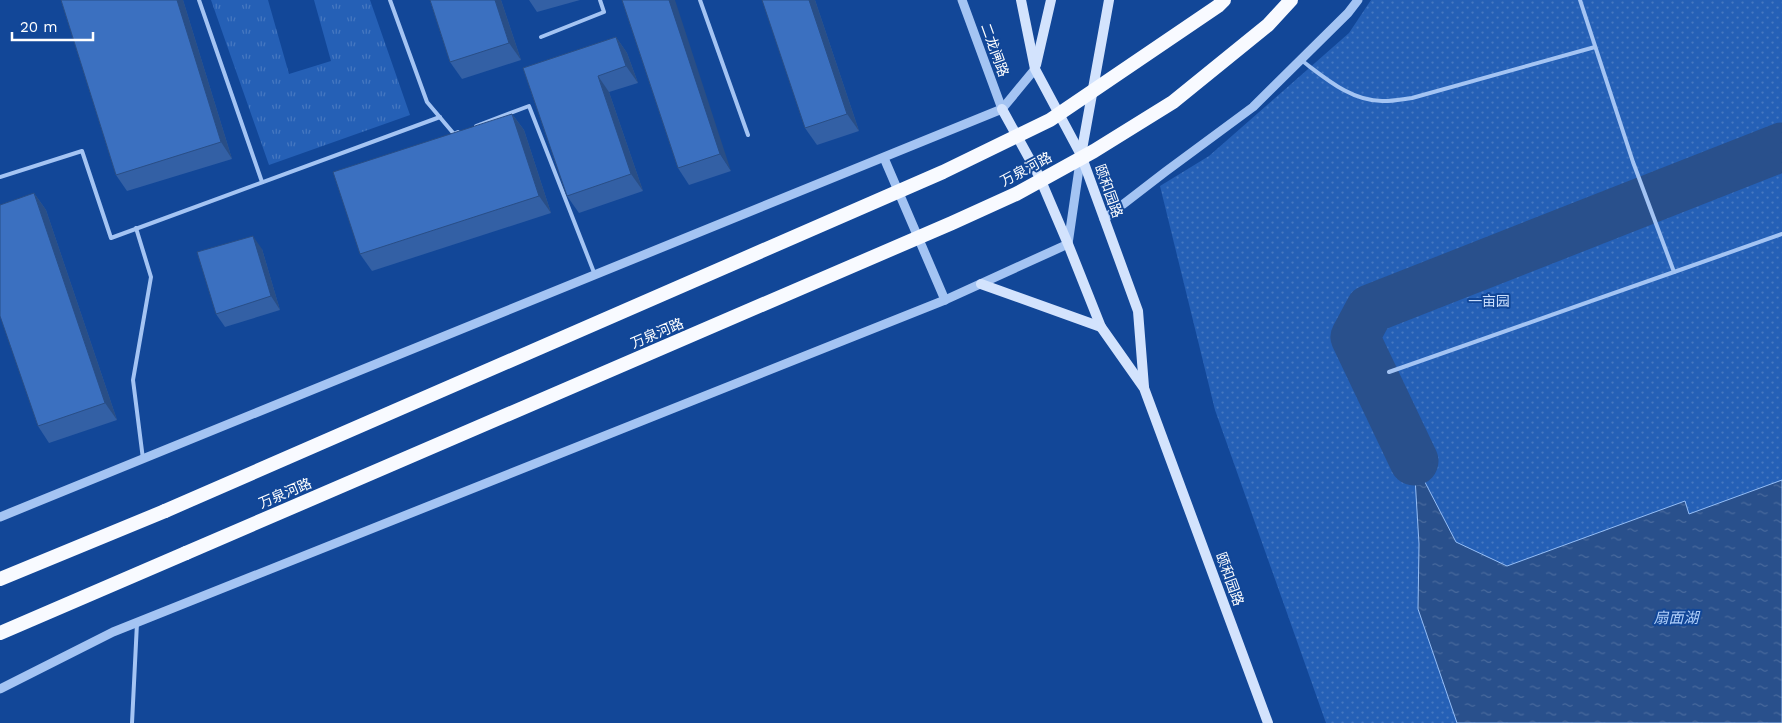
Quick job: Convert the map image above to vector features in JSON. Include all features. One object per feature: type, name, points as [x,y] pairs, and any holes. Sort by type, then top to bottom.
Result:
[{"type":"highway","points":[[0,579],[164,511],[943,172],[1050,120],[1218,6],[1224,0]]},
{"type":"highway","name":"万泉河路","points":[[0,633],[952,224],[1016,194],[1094,151],[1173,102],[1268,25],[1291,0]]},
{"type":"main road","points":[[1021,0],[1035,69],[1081,155]]},
{"type":"main road","points":[[1035,69],[1051,0]]},
{"type":"main road","name":"颐和园路","points":[[1109,0],[1081,155],[1138,311],[1144,388]]},
{"type":"main road","name":"颐和园路","points":[[1002,109],[1039,176],[1100,327],[1144,388],[1268,723]]},
{"type":"main road","points":[[981,284],[1100,327]]},
{"type":"street","name":"二龙闸路","points":[[962,0],[1002,109]]},
{"type":"street","points":[[1104,219],[1164,172],[1253,107],[1348,13],[1358,0]]},
{"type":"street","points":[[0,517],[1002,109],[1035,69]]},
{"type":"street","points":[[916,234],[1081,155]]},
{"type":"street","points":[[0,689],[113,632],[137,622],[945,300],[1068,244],[1081,155]]},
{"type":"street","points":[[884,158],[945,300]]},
{"type":"lane","points":[[199,0],[262,182]]},
{"type":"lane","points":[[390,0],[427,102],[454,134],[464,130]]},
{"type":"lane","points":[[541,37],[604,12],[600,0]]},
{"type":"lane","points":[[700,0],[748,135]]},
{"type":"lane","points":[[1580,0],[1633,162],[1674,272]]},
{"type":"lane","points":[[1301,60],[1334,84],[1362,98],[1384,101],[1412,98],[1595,47]]},
{"type":"lane","points":[[473,127],[529,106],[595,275]]},
{"type":"lane","points":[[0,177],[82,152],[111,238],[440,117]]},
{"type":"lane","points":[[136,228],[151,277],[133,380],[143,459]]},
{"type":"lane","points":[[1389,372],[1782,234]]},
{"type":"lane","points":[[132,723],[137,622]]},
{"type":"green space","points":[[211,0],[268,0],[289,74],[331,61],[314,0],[370,0],[410,115],[269,165]]},
{"type":"green space","name":"一亩园","points":[[1371,0],[1782,0],[1782,723],[1326,723],[1215,410],[1160,186],[1209,156],[1349,33]]},
{"type":"water","name":"扇面湖","points":[[1414,461],[1456,542],[1507,566],[1685,501],[1689,514],[1782,480],[1782,723],[1457,723],[1418,609],[1419,544]]},
{"type":"building","points":[[61,0],[177,0],[221,142],[116,175]]},
{"type":"building","points":[[430,0],[495,0],[509,43],[450,62]]},
{"type":"building","points":[[622,0],[669,0],[720,154],[678,168]]},
{"type":"building","points":[[762,0],[809,0],[847,114],[805,128]]},
{"type":"building","points":[[616,37],[626,66],[598,76],[631,174],[567,196],[523,68]]},
{"type":"building","points":[[512,114],[539,196],[360,254],[333,172]]},
{"type":"building","points":[[34,193],[105,403],[38,426],[0,316],[0,205]]},
{"type":"building","points":[[253,236],[271,296],[216,314],[197,252]]},
{"type":"waterway","points":[[1414,461],[1355,337],[1370,309],[1782,147]]}]
